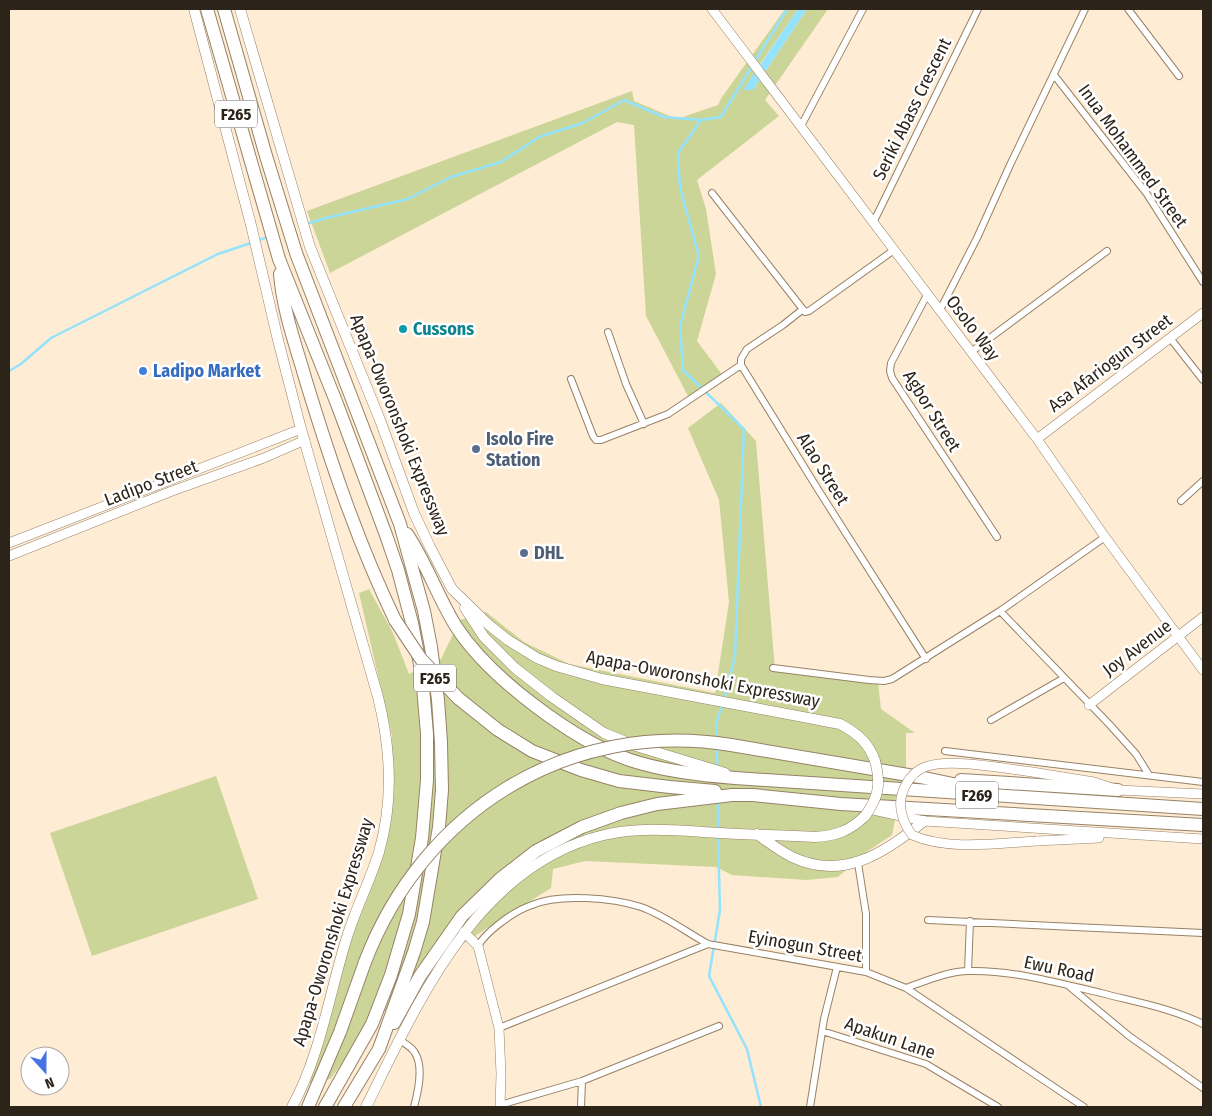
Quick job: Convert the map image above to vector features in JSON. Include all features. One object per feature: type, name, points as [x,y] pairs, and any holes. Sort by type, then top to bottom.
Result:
[{"type":"highway","name":"F265","points":[[207,9],[279,259],[337,404],[398,570],[412,623],[422,675],[427,734],[427,780],[423,829],[410,914],[391,975],[372,1024],[325,1107]]},
{"type":"highway","name":"Apapa-Oworonshoki Expressway","points":[[224,9],[283,215],[400,524],[424,611],[431,647],[440,734],[442,790],[439,828],[423,922],[379,1049],[344,1107]]},
{"type":"highway","points":[[279,259],[281,286],[290,326],[349,513],[381,592],[395,620],[422,659],[458,698],[506,735],[532,751],[581,770],[619,781],[670,787],[707,794]]},
{"type":"highway","points":[[400,524],[419,551],[444,604],[458,628],[474,649],[506,682],[548,716],[606,750],[630,760],[658,768],[707,772]]},
{"type":"highway","points":[[308,1107],[340,1032],[365,962],[386,914],[419,865],[461,821],[482,804],[550,766],[576,756],[606,748],[660,740],[706,741],[920,777],[1023,798]]},
{"type":"highway","name":"F269","points":[[707,772],[752,779],[1203,809]]},
{"type":"highway","points":[[920,777],[1118,790]]},
{"type":"highway","points":[[1075,800],[1118,790]]},
{"type":"highway","points":[[379,1049],[433,957],[462,916],[500,879],[536,851],[582,827],[621,813],[707,794]]},
{"type":"highway","name":"F269","points":[[707,794],[733,794],[841,804],[1203,825]]},
{"type":"main road","name":"Apapa-Oworonshoki Expressway","points":[[194,9],[302,429],[380,703],[387,736],[390,776],[386,821],[379,852],[347,937],[318,1046],[300,1093],[292,1107]]},
{"type":"main road","name":"Apapa-Oworonshoki Expressway","points":[[240,9],[310,247],[380,420],[414,512],[430,548],[452,589],[489,625],[508,640],[537,658],[556,666],[586,675],[840,724],[850,729],[866,742],[875,761],[879,776],[878,792],[865,816],[855,826],[830,836],[636,830],[603,835],[570,847],[540,862],[515,880],[490,904],[464,932],[446,956],[366,1107]]},
{"type":"main road","name":"Osolo Way","points":[[716,11],[740,46],[1037,439],[1105,537],[1203,670]]},
{"type":"main road","name":"Asa Afariogun Street","points":[[1037,439],[1203,313]]},
{"type":"main road","name":"Ladipo Street","points":[[9,544],[302,429]]},
{"type":"main road","name":"Ladipo Street","points":[[9,556],[172,491],[264,458],[305,440]]},
{"type":"main road","points":[[452,589],[484,636],[515,668],[552,697],[604,732],[707,772]]},
{"type":"main road","name":"Joy Avenue","points":[[1090,705],[1132,670],[1203,617]]},
{"type":"main road","points":[[1142,836],[943,844],[925,841],[912,835],[902,815],[901,797],[906,783],[918,770],[931,765],[949,763],[1026,771],[1094,782],[1118,790],[1203,794]]},
{"type":"main road","points":[[841,804],[924,821],[1203,840]]},
{"type":"main road","points":[[756,834],[792,857],[820,866],[840,867],[858,863],[899,840],[924,821]]},
{"type":"main road","points":[[464,932],[478,946],[499,1028],[502,1074],[500,1106]]},
{"type":"street","points":[[800,126],[862,9]]},
{"type":"street","name":"Seriki Abass Crescent","points":[[873,223],[978,9]]},
{"type":"street","points":[[940,310],[978,238],[1010,165],[1085,9]]},
{"type":"street","points":[[1128,9],[1179,76]]},
{"type":"street","name":"Inua Mohammed Street","points":[[1054,75],[1147,194],[1203,282]]},
{"type":"street","points":[[712,192],[805,312],[894,250]]},
{"type":"street","points":[[971,352],[1107,251]]},
{"type":"street","name":"Agbor Street","points":[[927,295],[890,363],[892,378],[900,393],[997,537]]},
{"type":"street","points":[[571,379],[596,440],[601,440],[668,414],[741,365],[741,359],[747,349],[802,310]]},
{"type":"street","points":[[608,332],[626,384],[644,424]]},
{"type":"street","points":[[1170,338],[1203,380]]},
{"type":"street","name":"Alao Street","points":[[741,365],[926,659]]},
{"type":"street","points":[[1181,501],[1203,481]]},
{"type":"street","points":[[773,668],[884,681],[892,679],[1000,612],[1105,537]]},
{"type":"street","points":[[1000,612],[1136,754],[1149,775]]},
{"type":"street","points":[[991,720],[1064,678]]},
{"type":"street","points":[[945,751],[1203,782]]},
{"type":"street","points":[[858,863],[866,914],[866,972]]},
{"type":"street","points":[[478,946],[488,932],[506,918],[532,904],[547,900],[578,898],[616,901],[643,908],[708,944]]},
{"type":"street","points":[[928,920],[1203,934]]},
{"type":"street","points":[[968,971],[970,921]]},
{"type":"street","points":[[499,1028],[708,944]]},
{"type":"street","name":"Eyinogun Street","points":[[708,944],[866,972],[906,988],[1084,1107]]},
{"type":"street","points":[[810,1107],[822,1031],[837,967]]},
{"type":"street","name":"Ewu Road","points":[[906,988],[952,973],[968,971],[1011,974],[1036,978],[1164,1008],[1203,1024]]},
{"type":"street","points":[[1070,986],[1129,1036],[1203,1088]]},
{"type":"street","points":[[500,1106],[582,1081],[719,1026]]},
{"type":"street","name":"Apakun Lane","points":[[822,1031],[926,1064],[998,1107]]},
{"type":"street","points":[[400,1040],[414,1050],[419,1060],[419,1076],[414,1107]]},
{"type":"street","points":[[581,1107],[582,1081]]},
{"type":"green space","points":[[785,9],[798,9],[758,67],[753,90],[807,9],[828,9],[765,100],[779,116],[697,180],[706,209],[716,274],[697,341],[726,380],[714,387],[704,386],[688,396],[646,316],[634,125],[617,122],[330,273],[307,211],[632,91],[634,101],[677,119],[718,105]]},
{"type":"green space","points":[[721,403],[756,441],[775,670],[878,682],[881,709],[915,733],[906,733],[906,768],[892,835],[868,851],[838,877],[806,880],[732,875],[716,867],[585,861],[553,869],[551,888],[412,977],[330,1079],[303,1084],[392,796],[392,736],[359,593],[369,589],[393,633],[409,674],[441,659],[460,620],[486,612],[524,642],[569,664],[715,693],[729,602],[719,500],[688,428]]},
{"type":"green space","points":[[216,776],[258,899],[92,956],[50,833]]},
{"type":"water","points":[[798,9],[807,9],[753,90],[743,90]]},
{"type":"waterway","points":[[755,61],[787,9]]},
{"type":"waterway","points":[[306,224],[408,199],[451,177],[501,162],[539,137],[583,123],[624,100],[664,117],[701,120],[721,117],[752,66]]},
{"type":"waterway","points":[[701,120],[678,153],[680,188],[699,256],[680,326],[683,370],[744,429],[735,656],[724,699]]},
{"type":"waterway","points":[[256,241],[268,237]]},
{"type":"waterway","points":[[9,371],[21,364],[51,338],[218,254],[251,243]]},
{"type":"waterway","points":[[717,740],[716,725],[722,704]]},
{"type":"waterway","points":[[717,748],[717,768]]},
{"type":"waterway","points":[[718,801],[718,830]]},
{"type":"waterway","points":[[718,836],[720,910],[709,976],[747,1049],[761,1107]]},
{"type":"place","name":"Cussons","points":[[403,329]]},
{"type":"place","name":"Ladipo Market","points":[[143,371]]},
{"type":"place","name":"Isolo Fire Station","points":[[476,449]]},
{"type":"place","name":"DHL","points":[[524,553]]}]
